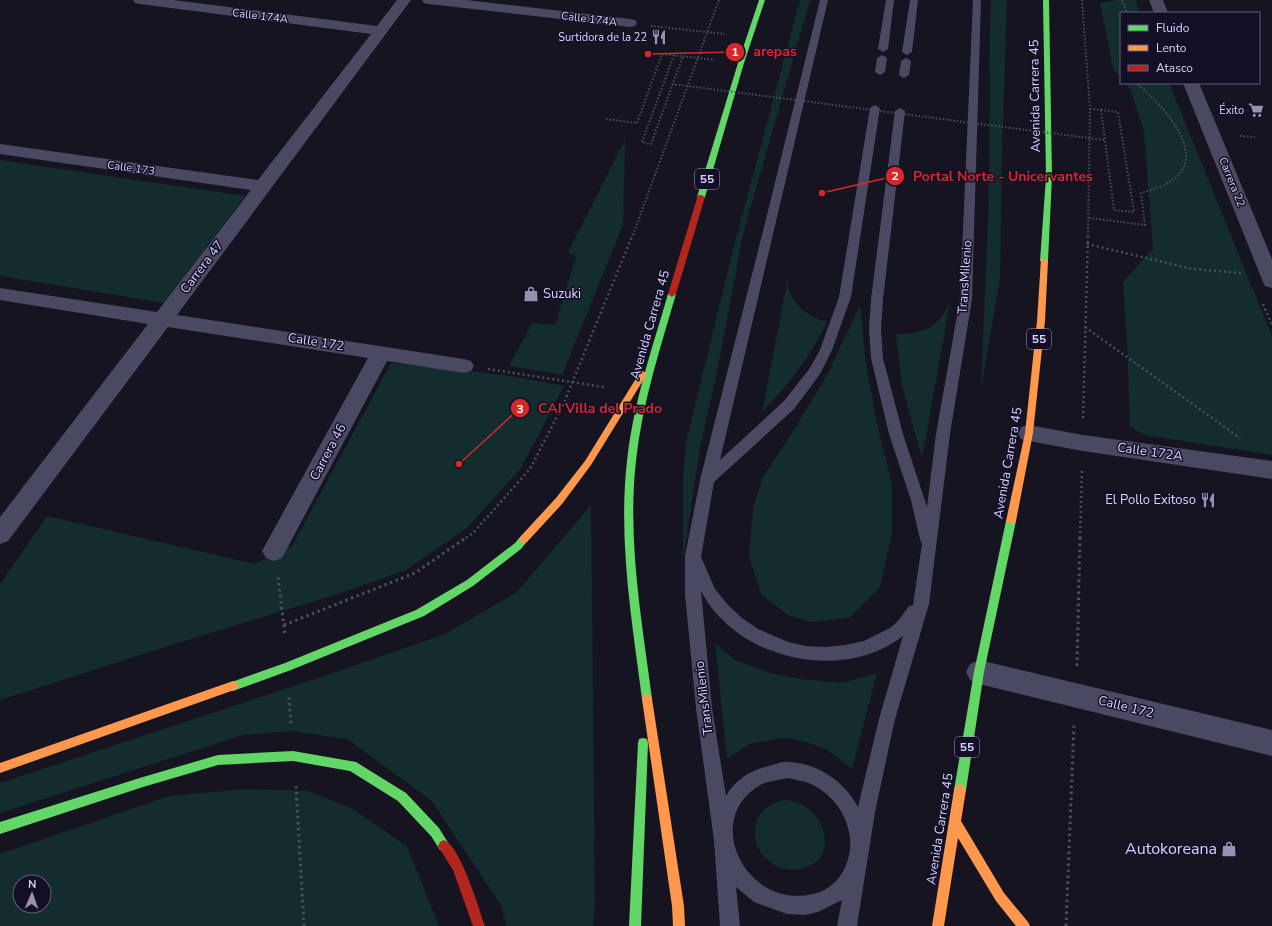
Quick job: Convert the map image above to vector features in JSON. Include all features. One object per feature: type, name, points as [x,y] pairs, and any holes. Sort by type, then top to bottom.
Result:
[{"type":"highway","name":"Avenida Carrera 45","points":[[679,926],[678,906],[646,692],[633,579],[628,514],[631,463],[644,392],[653,358],[762,0]]},
{"type":"highway","name":"Avenida Carrera 45","points":[[938,926],[979,672],[1029,433],[1041,321],[1049,177],[1046,0]]},
{"type":"highway","points":[[0,768],[287,667],[420,613],[470,583],[518,546],[559,501],[588,464],[653,358]]},
{"type":"highway","name":"Avenida Carrera 45","points":[[635,926],[646,692]]},
{"type":"highway","points":[[0,828],[218,760],[294,756],[352,766],[402,798],[435,832],[458,867],[479,926]]},
{"type":"highway","points":[[954,821],[1000,898],[1024,926]]},
{"type":"street","name":"Calle 174A","points":[[140,0],[381,31]]},
{"type":"street","name":"Carrera 47","points":[[0,534],[404,0]]},
{"type":"street","name":"Calle 174A","points":[[429,0],[630,23]]},
{"type":"street","points":[[1156,0],[1161,12]]},
{"type":"street","name":"Carrera 22","points":[[1191,84],[1270,278]]},
{"type":"street","name":"Calle 173","points":[[0,149],[263,186]]},
{"type":"street","name":"Calle 172","points":[[0,294],[464,366]]},
{"type":"street","name":"Carrera 46","points":[[274,551],[381,352]]},
{"type":"street","name":"Calle 172A","points":[[1029,433],[1082,443],[1272,470]]},
{"type":"street","name":"Calle 172","points":[[979,672],[1272,744]]},
{"type":"lane","name":"TransMilenio","points":[[730,926],[723,840],[704,708],[693,594],[693,556],[707,480],[824,0]]},
{"type":"lane","points":[[880,72],[890,0]]},
{"type":"lane","points":[[904,75],[914,0]]},
{"type":"lane","name":"TransMilenio","points":[[847,926],[866,812],[887,719],[921,604],[943,434],[966,299],[977,0]]},
{"type":"lane","points":[[707,480],[789,405],[815,371],[826,350],[845,297],[875,108]]},
{"type":"lane","name":"TransMilenio","points":[[900,110],[877,299],[875,330],[877,358],[896,434],[918,500],[929,551]]},
{"type":"lane","name":"TransMilenio","points":[[693,556],[704,583],[720,609],[745,631],[776,646],[811,654],[846,653],[878,644],[904,627],[921,604]]},
{"type":"lane","name":"TransMilenio","points":[[788,770],[801,772],[822,781],[832,788],[849,806],[854,816],[859,836],[859,854],[851,876],[834,895],[824,900],[798,906],[771,900],[758,894],[746,885],[731,865],[723,840],[723,826],[730,802],[745,783],[754,777],[765,773],[788,770]]},
{"type":"path","points":[[274,551],[284,625],[415,573],[474,532],[530,469],[563,405],[626,254],[719,0]]},
{"type":"path","points":[[1122,0],[1127,12]]},
{"type":"path","name":"Calle 174A","points":[[630,23],[750,37]]},
{"type":"path","points":[[606,119],[637,123],[662,54],[742,63]]},
{"type":"path","points":[[674,55],[642,142],[651,144],[683,56]]},
{"type":"path","points":[[672,84],[1104,140]]},
{"type":"path","points":[[1089,218],[1146,225],[1141,193],[1163,185],[1175,178],[1184,168],[1186,159],[1178,131],[1161,105],[1137,84]]},
{"type":"path","points":[[1090,109],[1101,110],[1118,112],[1134,212],[1114,210],[1101,110]]},
{"type":"path","points":[[1087,244],[1193,269],[1270,278]]},
{"type":"path","points":[[1085,326],[1246,442]]},
{"type":"path","points":[[464,366],[632,392]]},
{"type":"path","points":[[302,872],[304,926]]},
{"type":"green space","points":[[800,0],[810,0],[743,234],[719,362],[700,448],[683,560],[683,477],[686,442],[735,242]]},
{"type":"green space","points":[[991,0],[1007,0],[1002,151],[1000,279],[981,389],[989,195]]},
{"type":"green space","points":[[1118,0],[1135,0],[1140,12],[1120,12],[1120,77],[1113,68],[1100,3]]},
{"type":"green space","points":[[1126,84],[1169,84],[1272,336],[1272,455],[1145,435],[1130,427],[1123,282],[1153,249],[1144,131],[1130,89]]},
{"type":"green space","points":[[625,140],[623,225],[562,375],[509,366],[532,323],[555,325],[576,257],[568,252]]},
{"type":"green space","points":[[0,160],[245,196],[164,303],[0,276]]},
{"type":"green space","points":[[788,278],[788,286],[791,294],[799,306],[811,316],[827,322],[806,359],[781,391],[762,412]]},
{"type":"green space","points":[[950,302],[922,458],[902,386],[896,334],[922,331],[929,328],[940,318]]},
{"type":"green space","points":[[860,305],[866,363],[877,424],[892,484],[892,534],[880,587],[849,618],[810,622],[788,615],[762,595],[749,557],[753,508],[763,477],[794,430],[828,373]]},
{"type":"green space","points":[[391,363],[505,375],[564,386],[521,468],[467,528],[406,570],[338,594],[184,641],[0,700],[0,584],[47,516],[255,564],[292,546]]},
{"type":"green space","points":[[591,505],[595,907],[593,926],[507,926],[500,904],[432,801],[347,739],[292,731],[243,735],[0,813],[0,783],[330,674],[445,634],[517,592]]},
{"type":"green space","points":[[715,643],[735,660],[770,673],[800,679],[843,683],[877,673],[852,769],[826,749],[799,740],[783,738],[749,744],[727,759]]},
{"type":"green space","points":[[246,789],[308,791],[353,809],[407,846],[439,926],[0,926],[0,854],[169,796]]},
{"type":"green space","points":[[784,800],[798,803],[810,810],[819,820],[824,831],[825,843],[822,853],[815,862],[804,868],[787,869],[774,865],[763,855],[756,843],[755,830],[758,818],[768,807]]},
{"type":"traffic: fast","points":[[701,197],[741,63],[762,0]]},
{"type":"traffic: fast","points":[[1044,261],[1049,177],[1046,0]]},
{"type":"traffic: fast","points":[[647,699],[632,581],[629,492],[631,462],[642,398],[672,294]]},
{"type":"traffic: fast","points":[[960,790],[979,672],[1011,521]]},
{"type":"traffic: fast","points":[[233,686],[287,667],[420,613],[470,583],[518,546],[524,539]]},
{"type":"traffic: fast","points":[[635,926],[643,743]]},
{"type":"traffic: fast","points":[[0,828],[143,782],[218,760],[293,756],[352,766],[402,797],[435,832],[444,846]]},
{"type":"traffic: slow","points":[[1011,521],[1029,433],[1041,321],[1044,261]]},
{"type":"traffic: slow","points":[[524,539],[559,501],[588,463],[643,374]]},
{"type":"traffic: slow","points":[[0,768],[233,686]]},
{"type":"traffic: slow","points":[[647,699],[678,906],[679,926]]},
{"type":"traffic: slow","points":[[938,926],[960,790]]},
{"type":"traffic: slow","points":[[954,821],[1000,897],[1024,926]]},
{"type":"traffic: jam","points":[[672,294],[701,197]]},
{"type":"traffic: jam","points":[[444,846],[458,867],[479,926]]},
{"type":"place","name":"Surtidora de la 22","points":[[659,37]]},
{"type":"place","name":"arepas","points":[[648,54]]},
{"type":"place","name":"Éxito","points":[[1256,110]]},
{"type":"place","name":"Portal Norte - Unicervantes","points":[[822,193]]},
{"type":"place","name":"Suzuki","points":[[531,294]]},
{"type":"place","name":"CAI Villa del Prado","points":[[459,464]]},
{"type":"place","name":"El Pollo Exitoso","points":[[1208,500]]},
{"type":"place","name":"Autokoreana","points":[[1229,849]]}]
